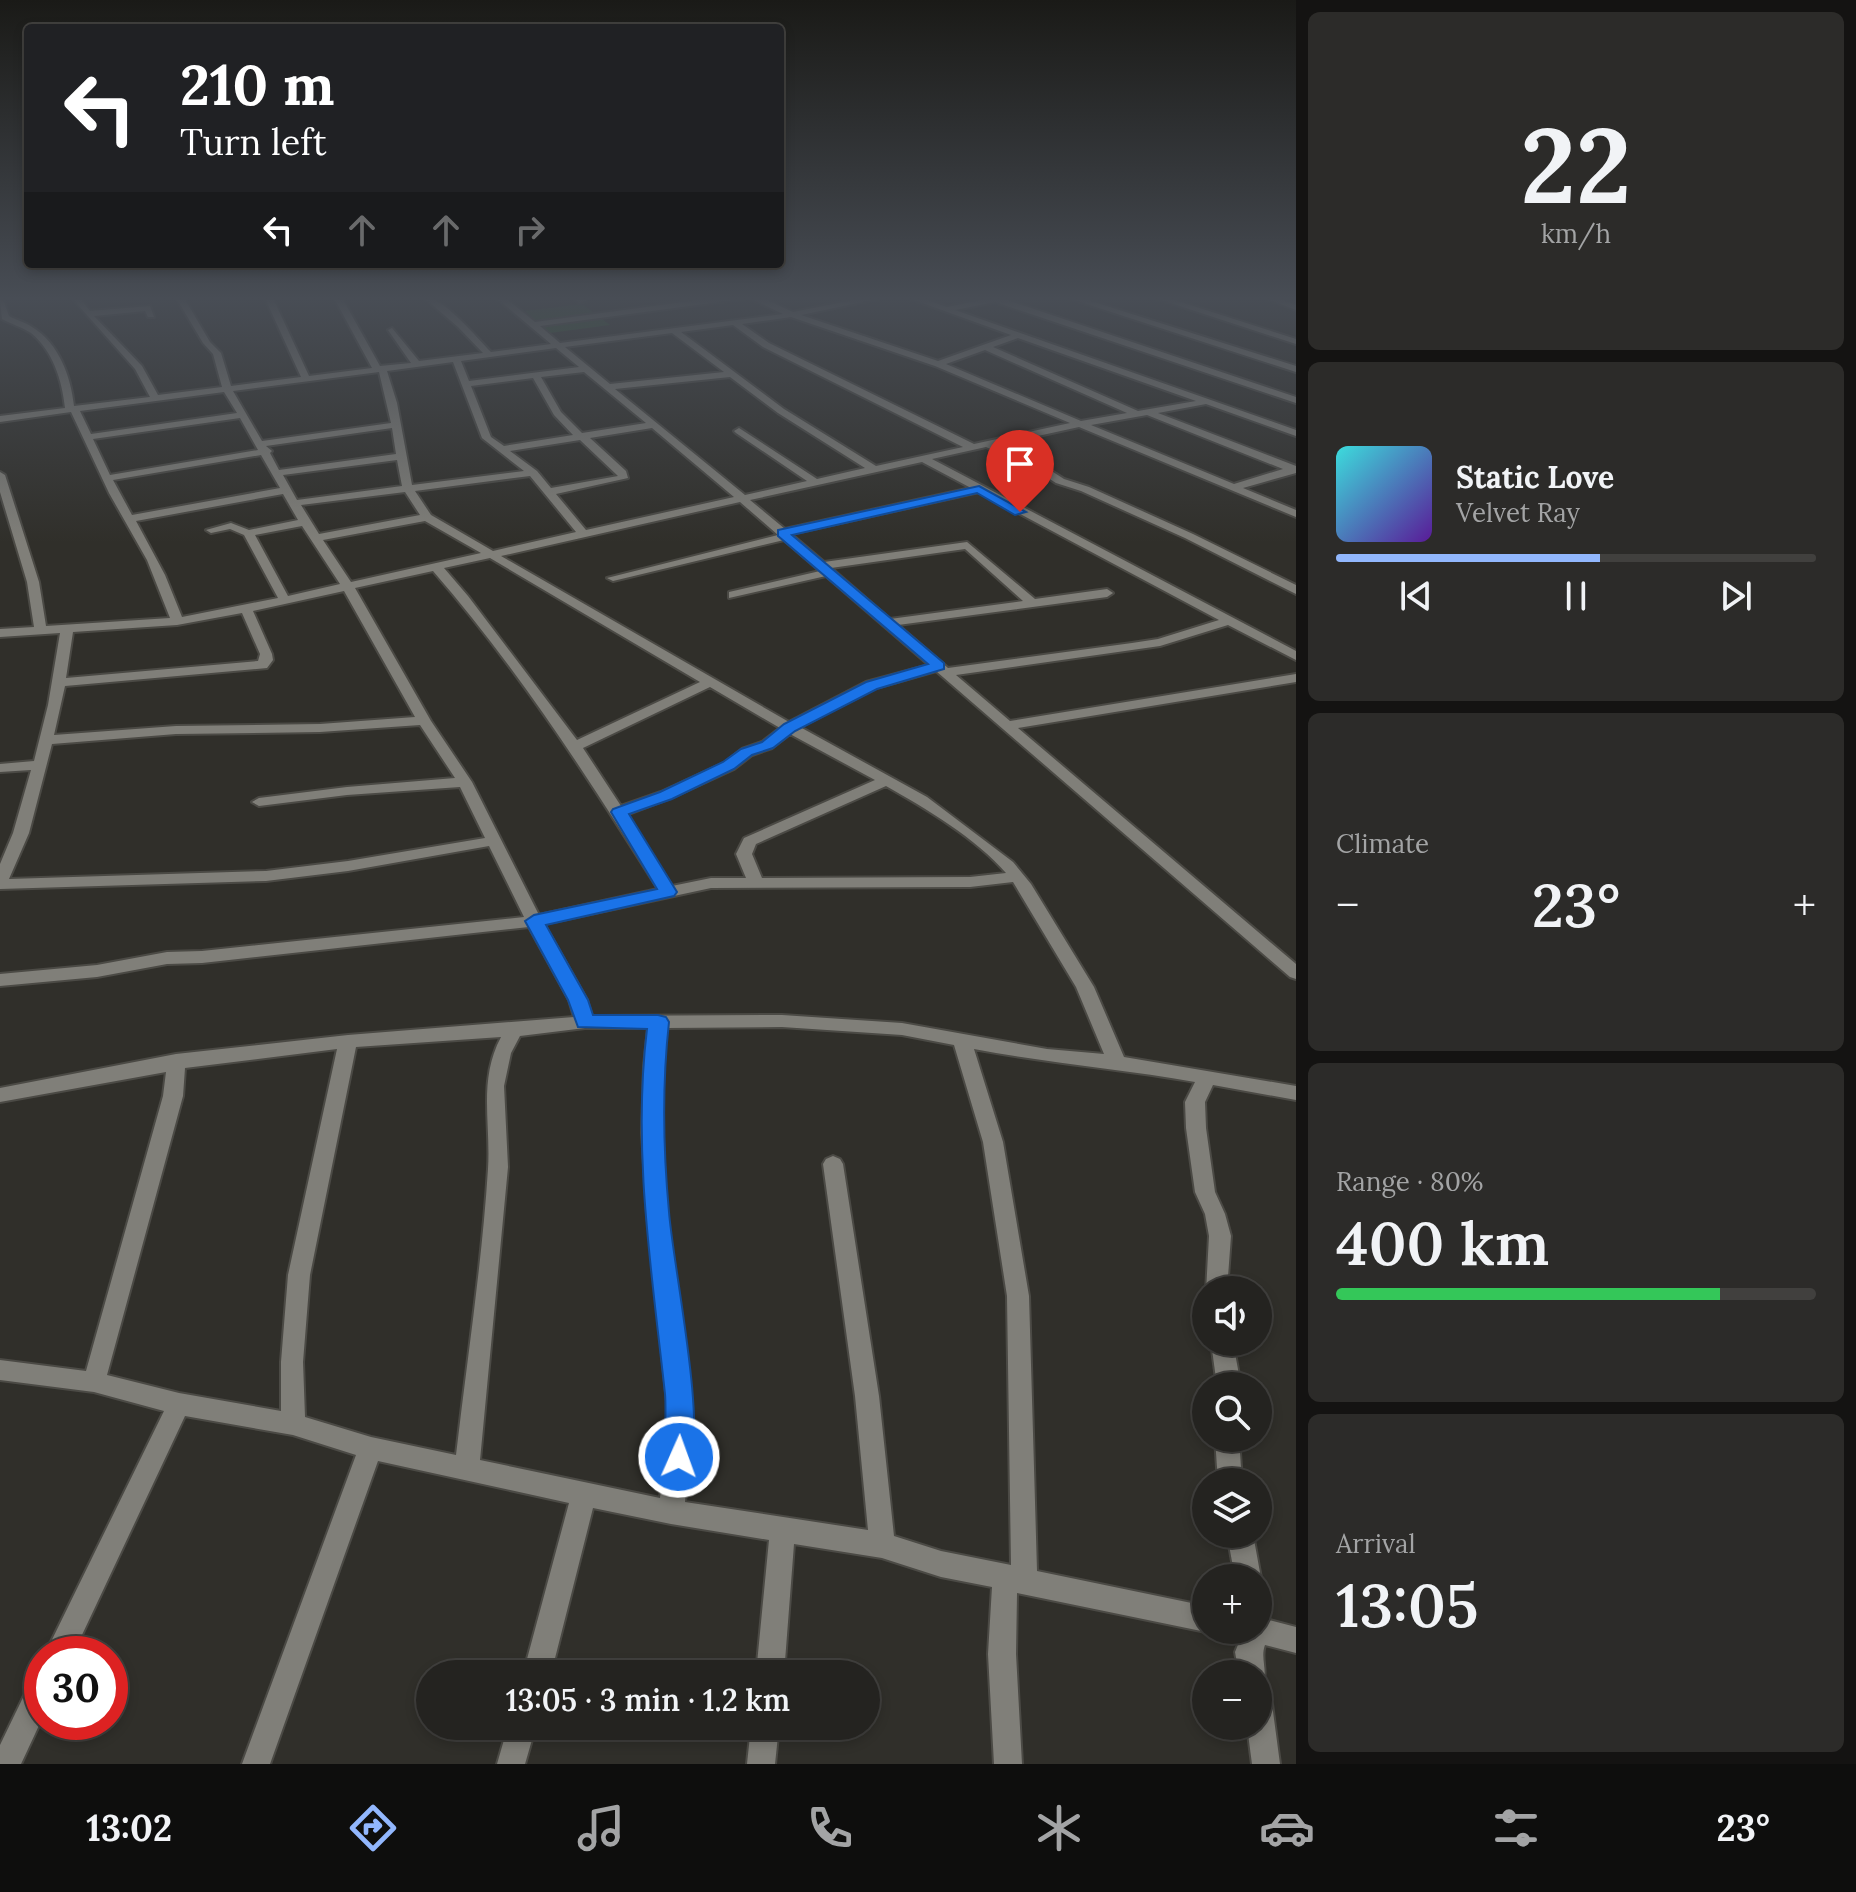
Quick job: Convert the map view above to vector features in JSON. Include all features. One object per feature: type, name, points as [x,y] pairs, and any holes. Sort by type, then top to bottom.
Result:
[{"type":"street","points":[[66,378],[72,409],[158,572],[177,621]]},
{"type":"street","points":[[147,378],[155,398]]},
{"type":"street","points":[[224,378],[227,389],[305,522],[348,587],[424,721],[465,782],[534,921],[578,1000],[585,1022]]},
{"type":"street","points":[[0,419],[304,378]]},
{"type":"street","points":[[383,378],[396,425],[407,487],[427,517],[952,820],[1007,865],[1017,877],[1085,987],[1117,1062]]},
{"type":"street","points":[[462,378],[487,438],[533,473],[583,534]]},
{"type":"street","points":[[464,384],[509,378]]},
{"type":"street","points":[[538,378],[557,413],[622,473],[623,478],[549,492]]},
{"type":"street","points":[[596,378],[743,499],[1296,973]]},
{"type":"street","points":[[606,387],[689,378]]},
{"type":"street","points":[[737,378],[822,438],[875,470]]},
{"type":"street","points":[[833,378],[974,448]]},
{"type":"street","points":[[971,378],[1296,514]]},
{"type":"street","points":[[1060,378],[1143,413],[1295,469]]},
{"type":"street","points":[[1139,378],[1296,433]]},
{"type":"street","points":[[1231,378],[1296,400]]},
{"type":"street","points":[[0,633],[177,621],[246,609],[1078,424],[1204,402]]},
{"type":"street","points":[[88,437],[243,415]]},
{"type":"street","points":[[108,478],[396,425]]},
{"type":"street","points":[[503,449],[653,425]]},
{"type":"street","points":[[739,431],[816,483]]},
{"type":"street","points":[[989,445],[1035,465],[1060,481],[1085,489],[1189,536],[1296,590]]},
{"type":"street","points":[[278,473],[401,456]]},
{"type":"street","points":[[924,459],[1296,656]]},
{"type":"street","points":[[1233,488],[1295,469]]},
{"type":"street","points":[[131,519],[291,497],[533,473]]},
{"type":"street","points":[[0,475],[33,582],[41,631]]},
{"type":"street","points":[[613,578],[979,489]]},
{"type":"street","points":[[316,538],[427,517]]},
{"type":"street","points":[[211,530],[231,526],[248,533],[305,522]]},
{"type":"street","points":[[248,533],[285,601]]},
{"type":"street","points":[[733,595],[824,569],[967,545],[1033,604]]},
{"type":"street","points":[[437,568],[575,746],[668,892]]},
{"type":"street","points":[[888,623],[1107,593]]},
{"type":"street","points":[[57,683],[262,665],[267,660],[266,654],[246,609]]},
{"type":"street","points":[[619,812],[666,795],[729,766],[747,752],[767,745],[790,727],[871,685],[942,669],[1160,642],[1228,621]]},
{"type":"street","points":[[67,629],[47,740],[21,833],[0,883],[266,876],[493,841]]},
{"type":"street","points":[[1009,725],[1296,678]]},
{"type":"street","points":[[575,746],[712,681]]},
{"type":"street","points":[[47,740],[176,730],[320,728],[424,721]]},
{"type":"street","points":[[0,768],[40,765]]},
{"type":"street","points":[[755,881],[744,854],[749,841],[887,780]]},
{"type":"street","points":[[259,802],[347,791],[465,782]]},
{"type":"street","points":[[0,980],[97,971],[167,958],[202,957],[534,921],[711,883],[970,882],[1017,877]]},
{"type":"street","points":[[0,1095],[176,1061],[348,1041],[513,1032],[585,1022],[782,1021],[902,1029],[1047,1056],[1117,1062],[1296,1093]]},
{"type":"street","points":[[658,1022],[653,1066],[652,1133],[656,1199],[681,1420],[671,1512]]},
{"type":"street","points":[[467,1468],[498,1167],[495,1086],[502,1053],[513,1032]]},
{"type":"street","points":[[962,1040],[993,1142],[1018,1296],[1015,1578],[1002,1654],[1008,1764]]},
{"type":"street","points":[[293,1424],[292,1362],[299,1275],[348,1041]]},
{"type":"street","points":[[94,1382],[170,1109],[176,1061]]},
{"type":"street","points":[[1207,1078],[1195,1102],[1196,1128],[1205,1192],[1220,1236],[1217,1276]]},
{"type":"street","points":[[833,1164],[867,1396],[882,1545]]},
{"type":"street","points":[[0,1370],[94,1382],[179,1404],[293,1424],[371,1448],[584,1494],[782,1531],[882,1545],[941,1564],[1192,1616]]},
{"type":"street","points":[[68,1636],[179,1404]]},
{"type":"street","points":[[256,1764],[371,1448]]},
{"type":"street","points":[[541,1660],[584,1494]]},
{"type":"street","points":[[771,1660],[782,1531]]},
{"type":"street","points":[[1272,1634],[1296,1640]]},
{"type":"street","points":[[6,1764],[24,1726]]},
{"type":"street","points":[[511,1764],[518,1740]]},
{"type":"street","points":[[761,1764],[764,1740]]},
{"type":"street","points":[[1263,1740],[1266,1764]]},
{"type":"route","points":[[679,1457],[681,1420],[657,1213],[652,1133],[653,1066],[658,1022],[585,1022],[578,1000],[534,921],[668,892],[619,812],[666,795],[729,766],[747,752],[767,745],[790,727],[871,685],[939,666],[782,533],[979,489],[1020,512]]}]
